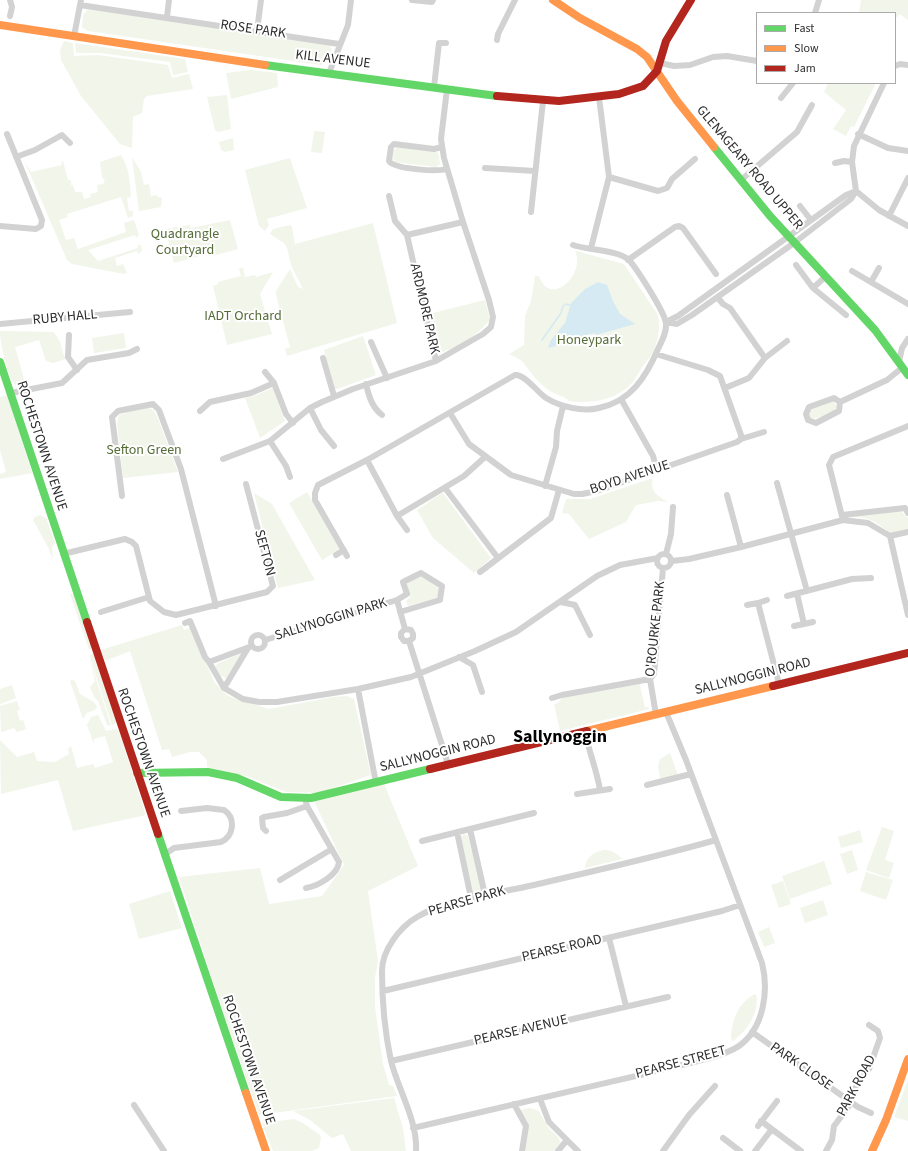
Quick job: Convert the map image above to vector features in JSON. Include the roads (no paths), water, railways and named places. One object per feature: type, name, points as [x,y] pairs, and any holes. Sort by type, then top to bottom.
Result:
[{"type":"main road","name":"GLENAGEARY ROAD UPPER","points":[[553,0],[580,18],[641,52],[647,57],[676,101],[791,240],[874,330],[908,375]]},
{"type":"main road","points":[[657,71],[671,31],[691,0]]},
{"type":"main road","name":"KILL AVENUE","points":[[0,25],[329,73],[543,101],[599,97],[634,90],[645,84],[657,71]]},
{"type":"main road","name":"ROCHESTOWN AVENUE","points":[[0,362],[164,855],[266,1151]]},
{"type":"main road","name":"SALLYNOGGIN ROAD","points":[[137,773],[212,772],[237,778],[281,797],[306,802],[448,764],[908,653]]},
{"type":"main road","points":[[872,1151],[886,1120],[908,1059]]},
{"type":"street","points":[[10,0],[12,7],[10,16]]},
{"type":"street","points":[[167,18],[169,0]]},
{"type":"street","points":[[257,31],[261,0]]},
{"type":"street","points":[[329,73],[348,24],[351,0]]},
{"type":"street","points":[[412,0],[432,2],[433,0]]},
{"type":"street","points":[[497,40],[498,34],[515,0]]},
{"type":"street","points":[[815,12],[819,0]]},
{"type":"street","name":"ROSE PARK","points":[[74,36],[80,3],[167,18],[339,44]]},
{"type":"street","points":[[434,87],[440,43],[446,43]]},
{"type":"street","points":[[660,63],[674,66],[690,65],[713,57],[727,56],[756,61]]},
{"type":"street","points":[[896,66],[900,64],[908,65]]},
{"type":"street","points":[[781,98],[792,84]]},
{"type":"street","points":[[666,322],[678,316],[735,279],[851,199],[856,191],[852,162],[854,146],[858,134],[883,84]]},
{"type":"street","name":"ARDMORE PARK","points":[[407,235],[436,361],[483,334],[491,327],[493,317],[446,169],[442,148],[447,89]]},
{"type":"street","points":[[591,248],[609,177],[599,97]]},
{"type":"street","points":[[531,212],[543,101]]},
{"type":"street","points":[[741,180],[797,132],[812,105]]},
{"type":"street","points":[[0,226],[36,229],[40,226],[41,215],[7,134]]},
{"type":"street","points":[[858,134],[888,148],[908,151]]},
{"type":"street","points":[[16,157],[35,150],[62,135],[70,142]]},
{"type":"street","points":[[442,148],[434,149],[394,144],[391,147],[389,161],[396,166],[436,171],[446,169]]},
{"type":"street","points":[[609,177],[658,191],[663,190],[667,188],[672,179],[695,159]]},
{"type":"street","points":[[835,163],[844,161],[852,162]]},
{"type":"street","points":[[484,168],[535,171]]},
{"type":"street","points":[[889,216],[908,178]]},
{"type":"street","points":[[856,191],[889,216],[908,226]]},
{"type":"street","points":[[791,240],[812,220],[846,195],[856,191]]},
{"type":"street","points":[[389,196],[395,221],[407,235],[463,222]]},
{"type":"street","points":[[800,206],[812,220]]},
{"type":"street","points":[[628,260],[680,226],[683,227],[716,274]]},
{"type":"street","points":[[336,555],[346,553],[316,500],[314,493],[318,485],[367,460],[515,375],[519,375],[545,397],[563,406],[597,408],[621,400],[642,381],[665,333],[666,322],[661,310],[628,260],[591,248],[573,246]]},
{"type":"street","points":[[796,265],[813,288],[846,315]]},
{"type":"street","points":[[871,282],[879,268]]},
{"type":"street","points":[[852,271],[880,289],[908,304]]},
{"type":"street","points":[[813,288],[825,277]]},
{"type":"street","points":[[666,322],[677,324],[718,298],[735,279]]},
{"type":"street","points":[[718,298],[723,304],[730,308],[765,358]]},
{"type":"street","name":"RUBY HALL","points":[[0,324],[130,312]]},
{"type":"street","points":[[69,335],[68,357],[77,370]]},
{"type":"street","points":[[840,402],[887,380],[901,364],[902,348],[908,339]]},
{"type":"street","points":[[725,388],[749,378],[765,358],[787,341]]},
{"type":"street","points":[[371,342],[387,378]]},
{"type":"street","points":[[11,393],[62,383],[88,360],[129,353],[137,349]]},
{"type":"street","points":[[656,354],[717,373],[720,376],[741,434],[740,439]]},
{"type":"street","points":[[323,358],[334,396]]},
{"type":"street","points":[[223,459],[270,441],[310,408],[334,396],[436,361]]},
{"type":"street","points":[[265,372],[280,393],[286,414],[293,423]]},
{"type":"street","points":[[200,411],[210,402],[251,393],[274,383]]},
{"type":"street","points":[[366,384],[370,402],[376,411],[382,415]]},
{"type":"street","points":[[834,398],[840,402],[839,411],[816,423],[810,422],[806,417],[806,411],[810,407],[834,398]]},
{"type":"street","points":[[621,400],[652,456],[657,470]]},
{"type":"street","points":[[122,496],[112,417],[118,411],[149,403],[155,404],[159,410],[181,469],[216,606]]},
{"type":"street","points":[[545,486],[556,447],[557,431],[563,406]]},
{"type":"street","points":[[310,408],[321,430],[334,446]]},
{"type":"street","name":"BOYD AVENUE","points":[[450,413],[462,435],[485,457],[511,475],[559,490],[582,494],[657,470],[738,442],[740,439],[764,432]]},
{"type":"street","points":[[843,518],[829,465],[830,461],[833,457],[908,426]]},
{"type":"street","points":[[270,441],[286,466],[290,476]]},
{"type":"street","points":[[397,516],[464,476],[485,457]]},
{"type":"street","points":[[367,460],[397,516],[407,530]]},
{"type":"street","points":[[777,482],[807,591]]},
{"type":"street","name":"SEFTON","points":[[63,554],[126,539],[132,542],[136,546],[150,601],[164,612],[176,615],[267,592],[273,586],[246,484]]},
{"type":"street","points":[[444,488],[498,558]]},
{"type":"street","points":[[480,572],[551,518],[559,490]]},
{"type":"street","points":[[727,495],[741,547]]},
{"type":"street","points":[[666,554],[671,534],[673,507]]},
{"type":"street","points":[[658,558],[659,565],[663,568],[668,567],[672,561],[689,559],[792,535],[843,518],[905,508],[908,513]]},
{"type":"street","points":[[843,518],[868,523],[890,536],[908,532]]},
{"type":"street","points":[[890,536],[908,615]]},
{"type":"street","points":[[185,623],[190,621],[205,657],[224,688],[243,699],[271,702],[358,689],[411,677],[420,672],[475,651],[516,632],[596,576],[620,565],[658,558],[661,554],[666,554],[672,561]]},
{"type":"street","name":"O'ROURKE PARK","points":[[656,715],[650,679],[654,674],[663,568]]},
{"type":"street","name":"SALLYNOGGIN PARK","points":[[265,640],[398,600],[407,594],[403,582],[421,573],[442,586],[440,600],[400,612]]},
{"type":"street","points":[[787,596],[852,579],[871,578]]},
{"type":"street","points":[[576,591],[575,605],[590,635]]},
{"type":"street","points":[[797,594],[804,624]]},
{"type":"street","points":[[101,612],[149,597]]},
{"type":"street","name":"SALLYNOGGIN PARK","points":[[398,600],[405,629],[401,633],[401,637],[404,641],[409,641],[420,672]]},
{"type":"street","points":[[747,605],[768,600]]},
{"type":"street","points":[[560,602],[575,605]]},
{"type":"street","points":[[758,603],[779,684]]},
{"type":"street","points":[[794,626],[813,622]]},
{"type":"street","name":"SALLYNOGGIN PARK","points":[[224,688],[250,647],[251,639],[254,636],[261,636],[265,640]]},
{"type":"street","name":"SALLYNOGGIN PARK","points":[[209,662],[250,647],[260,649],[264,646],[265,640]]},
{"type":"street","points":[[475,651],[473,665],[482,692]]},
{"type":"street","points":[[459,657],[473,665]]},
{"type":"street","points":[[420,672],[448,764]]},
{"type":"street","points":[[552,698],[650,679]]},
{"type":"street","points":[[358,689],[376,783]]},
{"type":"street","name":"PEARSE STREET","points":[[413,1128],[540,1099],[726,1052],[739,1046],[752,1032],[763,1008],[764,972],[716,840],[666,712]]},
{"type":"street","points":[[585,732],[593,765],[598,777],[600,790]]},
{"type":"street","points":[[646,785],[691,774]]},
{"type":"street","points":[[577,794],[610,789]]},
{"type":"street","points":[[266,831],[263,828],[262,818],[264,816],[287,812],[306,802],[339,862],[338,869],[314,887],[306,888]]},
{"type":"street","points":[[164,855],[174,848],[222,842],[231,832],[231,817],[224,810],[207,808],[181,811]]},
{"type":"street","points":[[422,841],[534,813]]},
{"type":"street","points":[[470,829],[485,895]]},
{"type":"street","points":[[457,832],[471,898]]},
{"type":"street","name":"PEARSE PARK","points":[[416,1151],[413,1128],[391,1061],[382,991],[382,968],[388,947],[401,930],[416,917],[431,910],[471,898],[533,885],[716,840]]},
{"type":"street","points":[[280,880],[332,849]]},
{"type":"street","name":"PEARSE ROAD","points":[[382,991],[722,911],[740,904]]},
{"type":"street","points":[[609,938],[626,1006]]},
{"type":"street","name":"PEARSE AVENUE","points":[[391,1061],[668,997]]},
{"type":"street","name":"PARK ROAD","points":[[826,1151],[832,1140],[832,1130],[851,1102],[857,1084],[869,1069],[880,1038],[878,1030],[869,1025]]},
{"type":"street","name":"PARK CLOSE","points":[[752,1032],[858,1107],[871,1113]]},
{"type":"street","points":[[663,1151],[689,1115],[715,1086]]},
{"type":"street","points":[[540,1099],[549,1122],[578,1151]]},
{"type":"street","points":[[777,1101],[760,1124],[772,1129],[801,1151]]},
{"type":"street","points":[[514,1104],[526,1126],[522,1151]]},
{"type":"street","points":[[134,1105],[164,1151]]},
{"type":"street","points":[[755,1151],[772,1129]]},
{"type":"street","points":[[723,1138],[740,1151]]},
{"type":"street","points":[[558,1151],[567,1140]]},
{"type":"water","points":[[598,282],[607,285],[620,314],[635,324],[596,335],[595,333],[579,337],[580,340],[548,348],[551,340],[565,323],[571,303],[585,289]]},
{"type":"waterway","points":[[542,340],[561,313],[563,306],[566,304],[570,305]]},
{"type":"district","name":"Sallynoggin","points":[[560,738]]},
{"type":"park label","name":"Quadrangle Courtyard","points":[[185,244]]},
{"type":"park label","name":"IADT Orchard","points":[[243,317]]},
{"type":"park label","name":"Honeypark","points":[[589,341]]},
{"type":"park label","name":"Sefton Green","points":[[144,451]]}]
